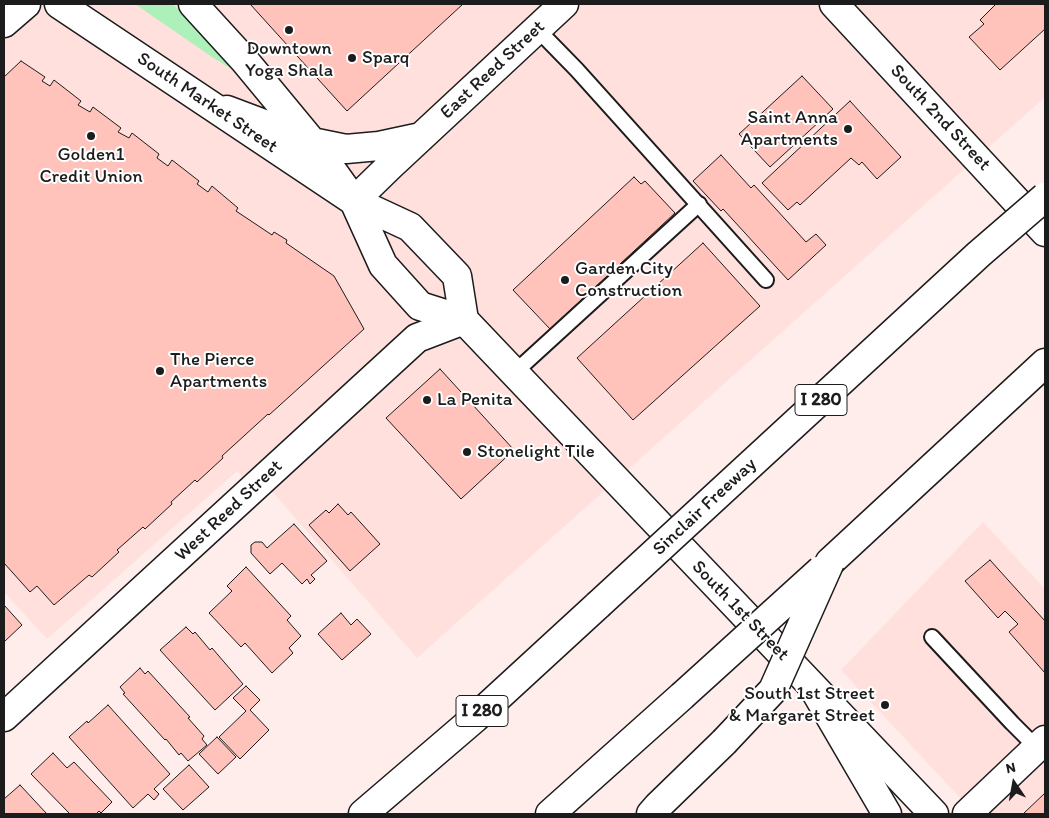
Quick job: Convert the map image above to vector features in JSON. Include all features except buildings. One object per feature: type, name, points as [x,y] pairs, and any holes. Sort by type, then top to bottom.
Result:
[{"type":"main road","points":[[4,23],[26,4]]},
{"type":"main road","name":"South Market Street","points":[[59,4],[354,201]]},
{"type":"main road","name":"South 1st Street","points":[[193,4],[224,37],[312,142],[354,201],[383,265],[420,306],[464,320],[934,814]]},
{"type":"main road","name":"East Reed Street","points":[[354,201],[390,165],[564,4]]},
{"type":"main road","name":"South 2nd Street","points":[[834,4],[1045,232]]},
{"type":"main road","name":"East Reed Street","points":[[204,101],[312,142],[346,149],[379,146],[422,136]]},
{"type":"main road","name":"Sinclair Freeway","points":[[363,814],[476,718],[959,273],[1045,197]]},
{"type":"main road","name":"South 1st Street","points":[[354,201],[410,227],[457,276],[464,320]]},
{"type":"main road","name":"West Reed Street","points":[[4,717],[417,338],[464,320]]},
{"type":"main road","points":[[550,814],[830,562],[1045,363]]},
{"type":"main road","points":[[651,814],[724,742],[773,690],[830,562]]},
{"type":"main road","points":[[814,689],[888,814]]},
{"type":"main road","points":[[967,814],[1041,744]]},
{"type":"lane","points":[[537,29],[577,70],[766,280]]},
{"type":"lane","points":[[514,373],[699,204]]},
{"type":"lane","points":[[932,637],[1012,724],[1041,744]]},
{"type":"shaded area","points":[[4,4],[1045,4],[1045,97],[417,658],[270,489],[261,497],[237,471],[47,639],[4,592]]},
{"type":"shaded area","points":[[983,522],[1045,589],[1045,814],[975,814],[841,670]]},
{"type":"green space","points":[[135,4],[173,4],[235,71],[212,57]]},
{"type":"place","name":"Downtown Yoga Shala","points":[[289,30]]},
{"type":"place","name":"Sparq","points":[[352,58]]},
{"type":"place","name":"Saint Anna Apartments","points":[[848,129]]},
{"type":"place","name":"Golden1 Credit Union","points":[[91,136]]},
{"type":"place","name":"Garden City Construction","points":[[565,280]]},
{"type":"place","name":"The Pierce Apartments","points":[[160,371]]},
{"type":"place","name":"La Penita","points":[[427,400]]},
{"type":"place","name":"Stonelight Tile","points":[[467,452]]},
{"type":"place","name":"South 1st Street & Margaret Street","points":[[885,705]]}]
